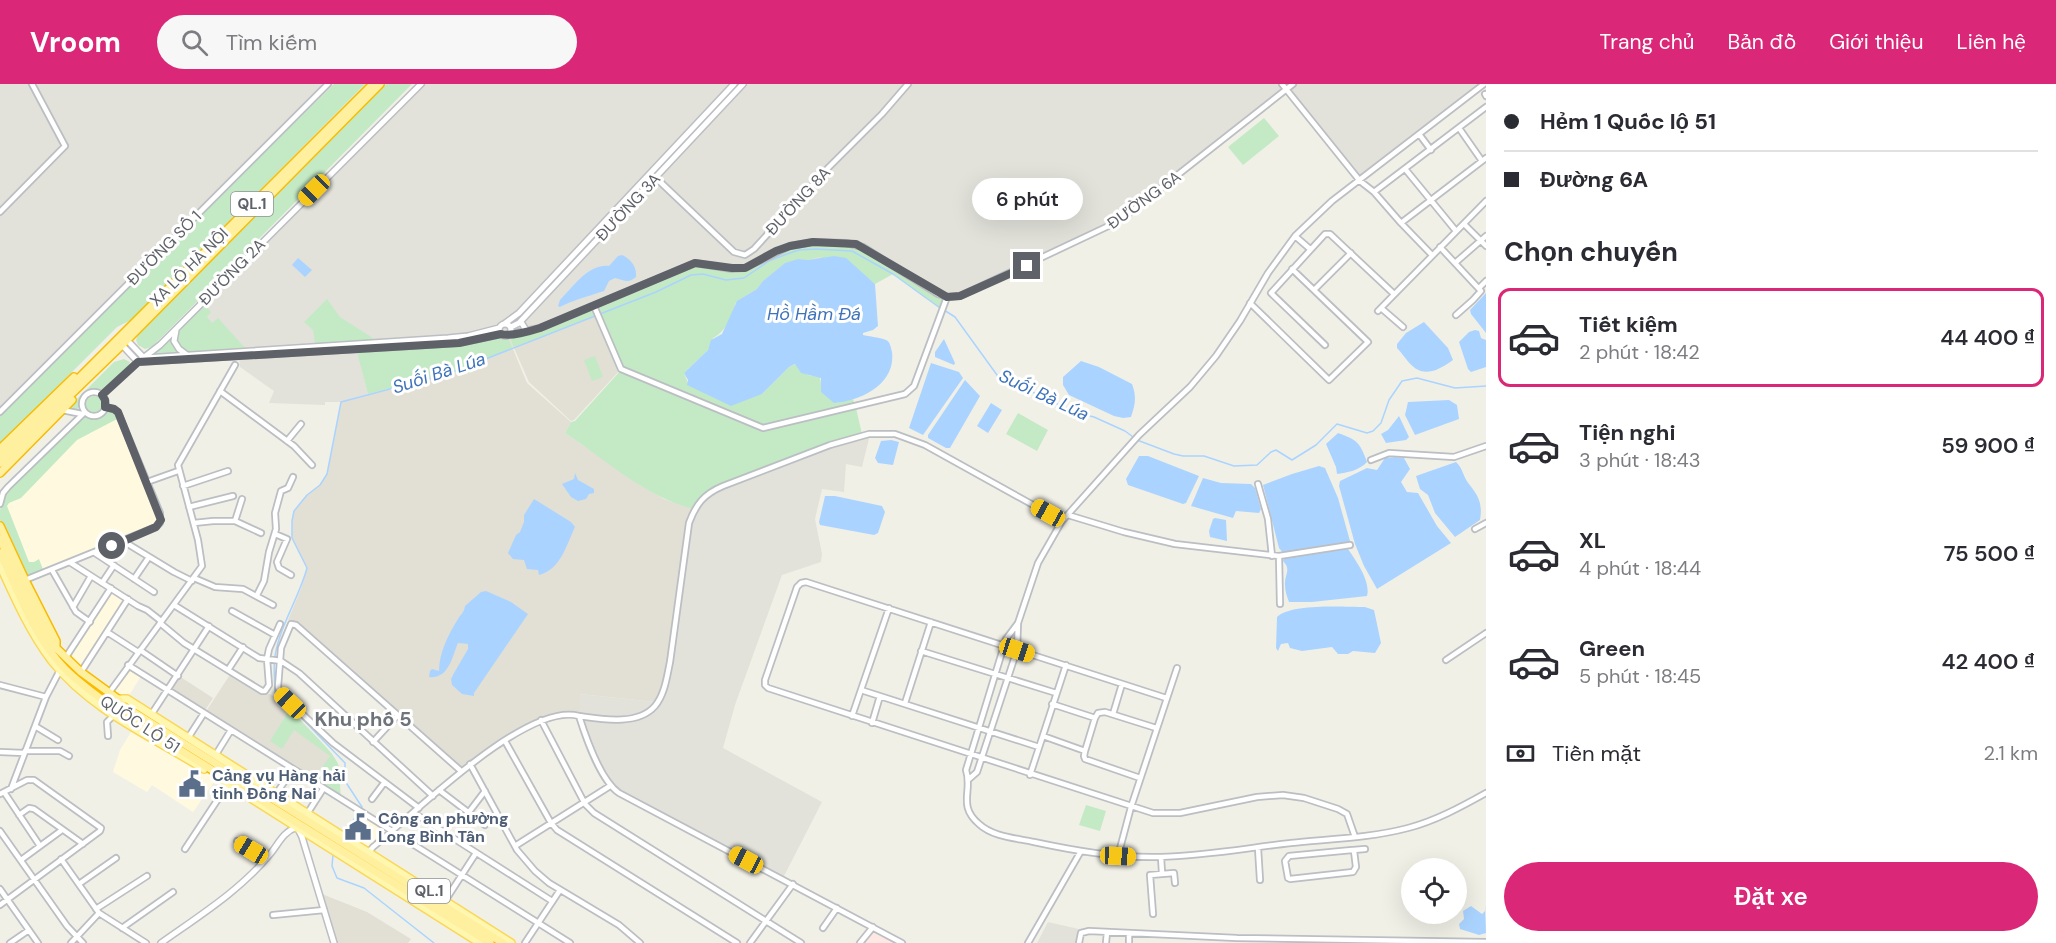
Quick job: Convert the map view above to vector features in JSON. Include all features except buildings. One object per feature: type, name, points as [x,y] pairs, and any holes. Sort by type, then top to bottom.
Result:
[{"type":"highway","name":"XA LỘ HÀ NỘI","points":[[72,390],[373,84]]},
{"type":"highway","name":"XA LỘ HÀ NỘI","points":[[0,449],[67,383],[85,376],[124,342],[380,84]]},
{"type":"highway","name":"XA LỘ HÀ NỘI","points":[[0,473],[76,396],[85,376]]},
{"type":"highway","name":"QL.1","points":[[0,457],[72,390]]},
{"type":"highway","name":"QL.1","points":[[0,463],[72,390]]},
{"type":"highway","name":"QUỐC LỘ 51","points":[[0,526],[56,641],[56,648],[81,672],[118,699],[122,705],[214,759],[334,841]]},
{"type":"highway","name":"QL.1","points":[[0,539],[37,617],[56,648]]},
{"type":"highway","name":"QUỐC LỘ 51","points":[[0,553],[35,626],[61,668],[119,712],[302,819]]},
{"type":"highway","name":"QL.1","points":[[334,841],[486,943]]},
{"type":"highway","name":"QL.1","points":[[443,903],[503,943]]},
{"type":"main road","name":"QUỐC LỘ 51","points":[[0,565],[33,632],[82,692],[114,716],[228,784],[302,819]]},
{"type":"main road","name":"QUỐC LỘ 51","points":[[118,699],[127,699],[188,738],[214,759],[276,795],[302,819],[334,841]]},
{"type":"main road","name":"QL.1","points":[[334,841],[511,943]]},
{"type":"street","points":[[0,212],[65,146],[32,84]]},
{"type":"street","name":"ĐƯỜNG SỐ 1","points":[[0,412],[328,84]]},
{"type":"street","name":"ĐƯỜNG 2A","points":[[138,362],[155,350],[421,84]]},
{"type":"street","name":"ĐƯỜNG 3A","points":[[510,331],[521,322],[734,84]]},
{"type":"street","name":"ĐƯỜNG 3A","points":[[138,362],[365,346],[468,336],[502,329],[743,84]]},
{"type":"street","name":"ĐƯỜNG 8A","points":[[653,175],[734,252],[745,255],[754,249],[908,84]]},
{"type":"street","points":[[1282,84],[1360,181],[1374,192],[1432,255]]},
{"type":"street","name":"ĐƯỜNG 6A","points":[[946,300],[960,296],[1116,223],[1293,84]]},
{"type":"street","points":[[969,779],[977,772],[982,759],[1017,650],[1018,623],[1038,562],[1062,521],[1139,435],[1208,367],[1228,340],[1275,262],[1295,236],[1332,201],[1484,84]]},
{"type":"street","points":[[1374,192],[1406,170],[1486,107]]},
{"type":"street","points":[[1401,223],[1484,160],[1459,128]]},
{"type":"street","points":[[1419,134],[1431,150]]},
{"type":"street","points":[[1406,170],[1456,231]]},
{"type":"street","points":[[1403,327],[1379,309],[1486,201]]},
{"type":"street","points":[[1464,224],[1486,246]]},
{"type":"street","points":[[1325,345],[1272,295],[1273,290],[1310,249],[1328,233],[1394,294]]},
{"type":"street","points":[[1295,236],[1310,249]]},
{"type":"street","points":[[1455,263],[1486,236]]},
{"type":"street","points":[[502,329],[517,334],[540,328],[595,308],[695,263],[745,268],[776,251],[813,242],[856,244],[946,300],[914,386],[905,394],[763,428],[623,371],[618,365],[595,308]]},
{"type":"street","points":[[1440,247],[1481,291],[1456,315]]},
{"type":"street","points":[[1314,290],[1351,253]]},
{"type":"street","points":[[1250,303],[1329,380],[1368,342],[1292,269]]},
{"type":"street","points":[[1479,288],[1486,281]]},
{"type":"street","points":[[521,322],[526,330]]},
{"type":"street","points":[[178,327],[174,341],[187,355]]},
{"type":"street","points":[[502,329],[505,336],[510,331]]},
{"type":"street","points":[[124,342],[144,358]]},
{"type":"street","points":[[102,395],[138,362],[124,342]]},
{"type":"street","name":"ĐƯỜNG 3A","points":[[144,358],[365,346]]},
{"type":"street","points":[[109,693],[202,564],[178,464],[235,365]]},
{"type":"street","points":[[220,391],[287,441],[312,465]]},
{"type":"street","points":[[62,410],[95,416],[102,413],[105,407],[102,395],[94,392],[84,397],[81,405],[84,413]]},
{"type":"street","points":[[25,580],[71,563],[156,527],[160,523],[160,513],[118,412],[105,407]]},
{"type":"street","points":[[0,504],[8,486],[84,413]]},
{"type":"street","points":[[287,441],[301,424]]},
{"type":"street","points":[[364,860],[373,847],[461,771],[541,720],[556,715],[621,719],[650,711],[658,701],[665,684],[672,654],[689,524],[698,503],[711,491],[850,438],[882,433],[908,437],[925,445],[1062,521]]},
{"type":"street","points":[[1371,460],[1389,453],[1455,457],[1486,446]]},
{"type":"street","points":[[147,482],[178,471]]},
{"type":"street","points":[[183,486],[228,471]]},
{"type":"street","points":[[257,595],[264,581],[275,534],[277,525],[275,513],[281,491],[288,488],[293,477]]},
{"type":"street","points":[[1257,483],[1268,519],[1272,556]]},
{"type":"street","points":[[189,507],[233,496]]},
{"type":"street","points":[[235,521],[242,499]]},
{"type":"street","points":[[1068,515],[1175,544],[1272,556],[1350,545]]},
{"type":"street","points":[[194,523],[213,520],[235,521],[261,533]]},
{"type":"street","points":[[1475,529],[1486,523]]},
{"type":"street","points":[[275,534],[287,539],[277,562],[279,568],[291,575]]},
{"type":"street","points":[[123,541],[193,579],[211,586],[239,588],[273,605]]},
{"type":"street","points":[[95,552],[154,592]]},
{"type":"street","points":[[1279,556],[1280,604]]},
{"type":"street","points":[[134,579],[149,557]]},
{"type":"street","points":[[71,563],[147,610],[195,649],[264,692],[269,685],[267,660],[280,624]]},
{"type":"street","points":[[102,583],[114,565]]},
{"type":"street","points":[[52,570],[73,608],[90,622]]},
{"type":"street","points":[[73,608],[91,576]]},
{"type":"street","points":[[1166,698],[806,582],[801,583],[765,680],[768,688],[1030,775],[1153,813],[1180,813],[1257,797],[1283,795],[1304,798],[1338,808],[1347,814],[1355,837]]},
{"type":"street","points":[[66,657],[111,588]]},
{"type":"street","points":[[81,672],[128,599]]},
{"type":"street","points":[[174,605],[259,658],[280,661],[299,673],[433,796]]},
{"type":"street","points":[[852,716],[889,608]]},
{"type":"street","points":[[232,611],[275,636]]},
{"type":"street","points":[[905,703],[931,622]]},
{"type":"street","points":[[419,808],[324,735],[280,693],[278,687],[280,661],[288,627],[293,623],[461,771]]},
{"type":"street","points":[[1018,623],[1006,639],[966,770],[969,779],[966,804],[971,816],[983,827],[999,835],[1118,856],[1161,857],[1223,853],[1355,837],[1408,828],[1446,814],[1486,793]]},
{"type":"street","points":[[151,715],[209,626]]},
{"type":"street","points":[[107,632],[178,676]]},
{"type":"street","points":[[1446,660],[1486,633]]},
{"type":"street","points":[[1006,639],[1018,643]]},
{"type":"street","points":[[228,669],[243,647]]},
{"type":"street","points":[[921,651],[1056,693]]},
{"type":"street","points":[[128,665],[570,943]]},
{"type":"street","points":[[1030,775],[1066,665]]},
{"type":"street","points":[[11,789],[46,697],[61,668]]},
{"type":"street","points":[[1118,856],[1140,778],[1177,668]]},
{"type":"street","points":[[1113,714],[1122,684]]},
{"type":"street","points":[[0,685],[46,697]]},
{"type":"street","points":[[861,690],[1039,747]]},
{"type":"street","points":[[872,723],[880,696]]},
{"type":"street","points":[[1052,704],[1095,718]]},
{"type":"street","points":[[1140,778],[1085,759],[1085,751],[1095,718],[1101,711],[1156,728]]},
{"type":"street","points":[[188,738],[204,713]]},
{"type":"street","points":[[373,742],[398,715]]},
{"type":"street","points":[[108,736],[107,722],[114,716]]},
{"type":"street","points":[[579,716],[585,735],[610,786],[620,794],[902,943]]},
{"type":"street","points":[[541,720],[585,804],[605,822],[801,943]]},
{"type":"street","points":[[35,726],[58,740]]},
{"type":"street","points":[[214,759],[231,730]]},
{"type":"street","points":[[1042,736],[1085,751]]},
{"type":"street","points":[[505,741],[550,822],[560,832],[738,943]]},
{"type":"street","points":[[0,752],[60,751],[69,756]]},
{"type":"street","points":[[470,764],[515,846],[541,878],[613,922],[640,943]]},
{"type":"street","points":[[276,795],[293,770]]},
{"type":"street","points":[[0,904],[100,831],[99,826],[34,780],[27,780],[2,793],[40,846]]},
{"type":"street","points":[[372,799],[384,783]]},
{"type":"street","points":[[185,849],[228,784]]},
{"type":"street","points":[[515,846],[550,822],[585,804],[610,786]]},
{"type":"street","points":[[161,943],[228,894],[302,819],[324,789]]},
{"type":"street","points":[[439,790],[485,825]]},
{"type":"street","points":[[469,812],[485,791]]},
{"type":"street","points":[[19,814],[32,808],[83,844]]},
{"type":"street","points":[[414,813],[552,901]]},
{"type":"street","points":[[302,819],[302,837],[334,943]]},
{"type":"street","points":[[21,860],[62,830]]},
{"type":"street","points":[[0,831],[83,943]]},
{"type":"street","points":[[1322,840],[1325,852]]},
{"type":"street","points":[[237,841],[266,858]]},
{"type":"street","points":[[1258,848],[1260,880]]},
{"type":"street","points":[[1353,850],[1356,867],[1353,872],[1288,878],[1285,861],[1289,856],[1325,852],[1365,849]]},
{"type":"street","points":[[1028,943],[1081,851]]},
{"type":"street","points":[[443,903],[476,853]]},
{"type":"street","points":[[1161,857],[1162,873]]},
{"type":"street","points":[[79,884],[116,858]]},
{"type":"street","points":[[61,859],[98,911],[146,943]]},
{"type":"street","points":[[1153,914],[1150,877],[1162,873],[1174,873],[1175,883]]},
{"type":"street","points":[[71,943],[98,911],[147,876]]},
{"type":"street","points":[[750,943],[793,884]]},
{"type":"street","points":[[0,889],[38,943]]},
{"type":"street","points":[[525,943],[560,890]]},
{"type":"street","points":[[122,928],[173,892]]},
{"type":"street","points":[[823,928],[837,908]]},
{"type":"street","points":[[273,915],[324,910]]},
{"type":"street","points":[[860,943],[873,927]]},
{"type":"street","points":[[10,943],[29,930]]},
{"type":"street","points":[[1079,943],[1083,931],[1216,940],[1486,942]]},
{"type":"street","points":[[1106,943],[1107,932]]},
{"type":"street","points":[[1129,934],[1129,943]]},
{"type":"street","points":[[1150,935],[1150,943]]},
{"type":"street","points":[[1171,936],[1171,943]]},
{"type":"shaded area","points":[[0,84],[326,84],[0,410]]},
{"type":"shaded area","points":[[423,84],[1482,84],[1360,179],[1288,90],[1118,220],[959,295],[925,298],[893,274],[587,319],[513,349],[508,338],[458,345],[358,352],[368,394],[341,402],[325,402],[325,405],[269,403],[274,391],[240,367],[239,359],[192,362],[192,353],[178,330]]},
{"type":"shaded area","points":[[596,316],[620,370],[571,421],[529,382],[514,348]]},
{"type":"shaded area","points":[[513,349],[527,383],[571,422],[565,433],[640,485],[664,499],[693,509],[688,523],[664,684],[656,702],[580,694],[579,715],[556,714],[540,719],[461,769],[296,623],[288,620],[307,568],[292,538],[292,521],[294,511],[307,495],[320,485],[327,474],[341,402],[450,373]]},
{"type":"shaded area","points":[[106,409],[115,411],[159,514],[158,524],[26,578],[0,520],[4,494],[85,414],[99,417]]},
{"type":"shaded area","points":[[870,435],[862,467],[846,464],[844,492],[822,489],[815,519],[822,554],[821,562],[782,575],[735,705],[723,748],[822,802],[783,878],[619,792],[605,774],[581,718],[635,718],[656,707],[691,524],[695,510],[704,499],[724,487],[830,446]]},
{"type":"shaded area","points":[[111,590],[126,600],[81,670],[70,658]]},
{"type":"shaded area","points":[[129,667],[141,676],[128,697],[119,697],[112,692]]},
{"type":"shaded area","points":[[231,673],[264,694],[270,694],[290,709],[332,754],[339,766],[338,781],[341,798],[205,713]]},
{"type":"shaded area","points":[[179,676],[213,698],[204,712],[170,690]]},
{"type":"shaded area","points":[[579,694],[656,702],[644,713],[621,718],[579,715]]},
{"type":"shaded area","points":[[133,729],[216,779],[193,812],[152,785],[147,792],[113,772],[120,750]]},
{"type":"shaded area","points":[[359,813],[390,831],[368,851],[344,835]]},
{"type":"shaded area","points":[[322,894],[367,912],[411,939],[408,943],[336,943]]},
{"type":"shaded area","points":[[1048,922],[1083,930],[1079,933],[1078,943],[1037,943]]},
{"type":"shaded area","points":[[873,928],[899,943],[862,943]]},
{"type":"green space","points":[[334,84],[365,84],[131,320],[117,327],[0,444],[0,414]]},
{"type":"green space","points":[[386,84],[412,84],[152,347],[145,349],[138,345],[136,340],[138,335]]},
{"type":"green space","points":[[737,84],[740,84],[663,166],[662,164]]},
{"type":"green space","points":[[1264,118],[1279,136],[1243,165],[1228,147]]},
{"type":"green space","points":[[640,187],[642,189],[518,321],[510,323],[515,320]]},
{"type":"green space","points":[[846,244],[863,248],[945,298],[941,309],[893,274],[875,284],[856,269],[819,257],[785,263],[757,289],[735,304],[728,324],[713,338],[708,350],[684,373],[688,383],[762,394],[789,367],[796,364],[808,375],[820,377],[821,384],[837,403],[853,399],[855,406],[762,427],[727,414],[726,416],[756,428],[770,429],[856,408],[862,434],[829,444],[703,496],[693,509],[675,503],[642,486],[565,433],[571,422],[575,421],[622,369],[599,315],[514,348],[510,337],[593,308],[696,264],[740,270],[790,247]]},
{"type":"green space","points":[[327,299],[340,317],[376,340],[315,344],[313,330],[304,322]]},
{"type":"green space","points":[[204,304],[211,312],[207,317],[212,323],[218,318],[246,349],[186,353],[180,348],[175,336],[178,330]]},
{"type":"green space","points":[[172,336],[183,353],[152,355]]},
{"type":"green space","points":[[508,337],[513,349],[450,373],[368,394],[357,352],[458,345]]},
{"type":"green space","points":[[595,356],[603,377],[592,381],[584,360]]},
{"type":"green space","points":[[124,359],[130,362],[129,365],[106,388],[86,393],[78,409],[70,410],[70,406],[114,362]]},
{"type":"green space","points":[[94,396],[100,399],[103,405],[100,411],[94,414],[88,411],[85,405],[88,399]]},
{"type":"green space","points":[[106,409],[115,411],[119,418],[77,440],[21,498],[7,506],[29,562],[39,559],[44,572],[26,578],[0,520],[0,510],[4,494],[85,414],[99,417]]},
{"type":"green space","points":[[1018,413],[1048,430],[1037,451],[1006,434]]},
{"type":"green space","points":[[290,709],[324,744],[335,759],[339,767],[341,798],[313,780],[330,756],[294,730],[282,749],[270,741]]},
{"type":"green space","points":[[1086,805],[1106,811],[1100,831],[1079,825]]},
{"type":"water","points":[[622,255],[633,264],[636,277],[628,281],[615,278],[609,281],[604,291],[558,306],[560,300],[588,272],[601,266],[609,266],[618,256]]},
{"type":"water","name":"Hồ Hầm Đá","points":[[834,256],[846,258],[875,284],[878,326],[863,335],[887,341],[890,345],[892,363],[883,382],[875,389],[855,399],[834,403],[821,392],[821,378],[801,373],[795,364],[789,367],[762,394],[731,406],[687,385],[688,380],[684,373],[708,350],[711,340],[722,334],[737,301],[757,289],[785,263],[798,259],[808,260]]},
{"type":"water","points":[[298,258],[312,270],[305,277],[292,265]]},
{"type":"water","points":[[1486,293],[1486,333],[1470,310]]},
{"type":"water","points":[[1424,322],[1448,348],[1453,360],[1429,372],[1418,370],[1397,348],[1397,344],[1406,333]]},
{"type":"water","points":[[1479,331],[1481,338],[1486,340],[1486,367],[1471,372],[1459,342],[1469,332]]},
{"type":"water","points":[[944,339],[954,365],[935,357],[935,352]]},
{"type":"water","points":[[1081,361],[1099,367],[1132,384],[1135,401],[1131,417],[1114,416],[1069,395],[1063,385],[1063,377]]},
{"type":"water","points":[[931,363],[959,372],[963,378],[923,435],[909,428]]},
{"type":"water","points":[[965,380],[980,396],[950,448],[946,448],[928,438],[928,435]]},
{"type":"water","points":[[1449,400],[1457,405],[1459,419],[1415,435],[1405,415],[1408,402]]},
{"type":"water","points":[[991,403],[1002,410],[988,433],[977,426]]},
{"type":"water","points":[[1399,416],[1409,437],[1406,440],[1386,443],[1381,434],[1388,430]]},
{"type":"water","points":[[1338,433],[1357,443],[1367,462],[1364,465],[1353,471],[1337,474],[1326,444]]},
{"type":"water","points":[[881,441],[899,442],[893,465],[878,463],[875,458]]},
{"type":"water","points":[[1139,456],[1148,456],[1199,476],[1186,503],[1183,504],[1128,485],[1126,479]]},
{"type":"water","points":[[1385,458],[1404,458],[1410,469],[1401,482],[1407,492],[1418,493],[1437,526],[1451,543],[1377,589],[1355,544],[1339,486],[1340,481],[1367,468],[1377,470]]},
{"type":"water","points":[[1456,462],[1477,496],[1481,514],[1480,520],[1455,537],[1435,513],[1428,495],[1420,489],[1416,476]]},
{"type":"water","points":[[1319,466],[1325,468],[1338,498],[1350,541],[1283,553],[1279,548],[1263,485]]},
{"type":"water","points":[[575,473],[578,480],[594,489],[594,493],[589,494],[586,499],[578,501],[571,497],[562,484],[574,479]]},
{"type":"water","points":[[1203,478],[1221,483],[1251,484],[1255,488],[1261,509],[1259,513],[1236,511],[1233,518],[1191,506]]},
{"type":"water","points":[[825,496],[882,506],[885,512],[878,533],[874,535],[820,525]]},
{"type":"water","points":[[534,499],[571,522],[575,527],[558,562],[553,568],[539,575],[538,570],[527,569],[524,560],[513,559],[508,553],[516,535],[520,532],[524,515]]},
{"type":"water","points":[[1215,518],[1226,520],[1227,541],[1210,537],[1209,531]]},
{"type":"water","points":[[1348,549],[1365,578],[1367,596],[1289,602],[1285,589],[1287,570],[1284,558]]},
{"type":"water","points":[[486,591],[511,602],[528,614],[474,696],[462,694],[452,685],[451,679],[468,649],[468,644],[458,643],[449,666],[441,674],[429,677],[430,671],[432,669],[439,671],[445,644],[465,606],[481,592]]},
{"type":"water","points":[[1318,607],[1365,607],[1374,610],[1381,643],[1375,653],[1353,651],[1348,654],[1338,654],[1332,647],[1302,651],[1290,648],[1288,643],[1281,644],[1278,651],[1276,648],[1277,617],[1284,613]]},
{"type":"water","points":[[1485,904],[1486,933],[1479,935],[1460,929],[1459,924],[1467,924],[1467,908],[1471,906],[1482,914],[1485,911]]},
{"type":"waterway","name":"Suối Bà Lúa","points":[[600,314],[656,292],[691,275],[703,274],[726,280],[744,278],[769,261],[799,250],[816,249],[852,251],[893,274],[940,308]]},
{"type":"waterway","name":"Suối Bà Lúa","points":[[944,310],[955,317],[997,375],[1074,412],[1094,417],[1125,431],[1133,437]]},
{"type":"waterway","name":"Suối Bà Lúa","points":[[344,835],[362,807],[345,781],[345,763],[275,693],[274,670],[277,645],[307,568],[292,538],[294,511],[307,495],[320,485],[327,474],[341,402],[450,373],[595,316]]},
{"type":"waterway","name":"Suối Bà Lúa","points":[[1137,440],[1174,454],[1204,456],[1234,466],[1257,465],[1276,450],[1292,460],[1316,445],[1337,424],[1367,433],[1373,431],[1381,423],[1389,400],[1402,381],[1417,378],[1455,388],[1486,386]]},
{"type":"waterway","name":"Suối Bà Lúa","points":[[333,855],[332,866],[337,878],[364,888],[434,943]]},
{"type":"place","name":"Cảng vụ Hàng hải tỉnh Đồng Nai","points":[[192,784]]},
{"type":"place","name":"Công an phường Long Bình Tân","points":[[358,827]]},
{"type":"district","name":"Khu phố 5","points":[[363,719]]},
{"type":"route","points":[[112,546],[156,527],[161,520],[118,412],[105,407],[102,395],[138,362],[459,343],[501,334],[505,336],[517,334],[540,328],[695,263],[745,268],[776,251],[802,243],[856,244],[938,294],[947,297],[960,296],[1027,266]]}]
